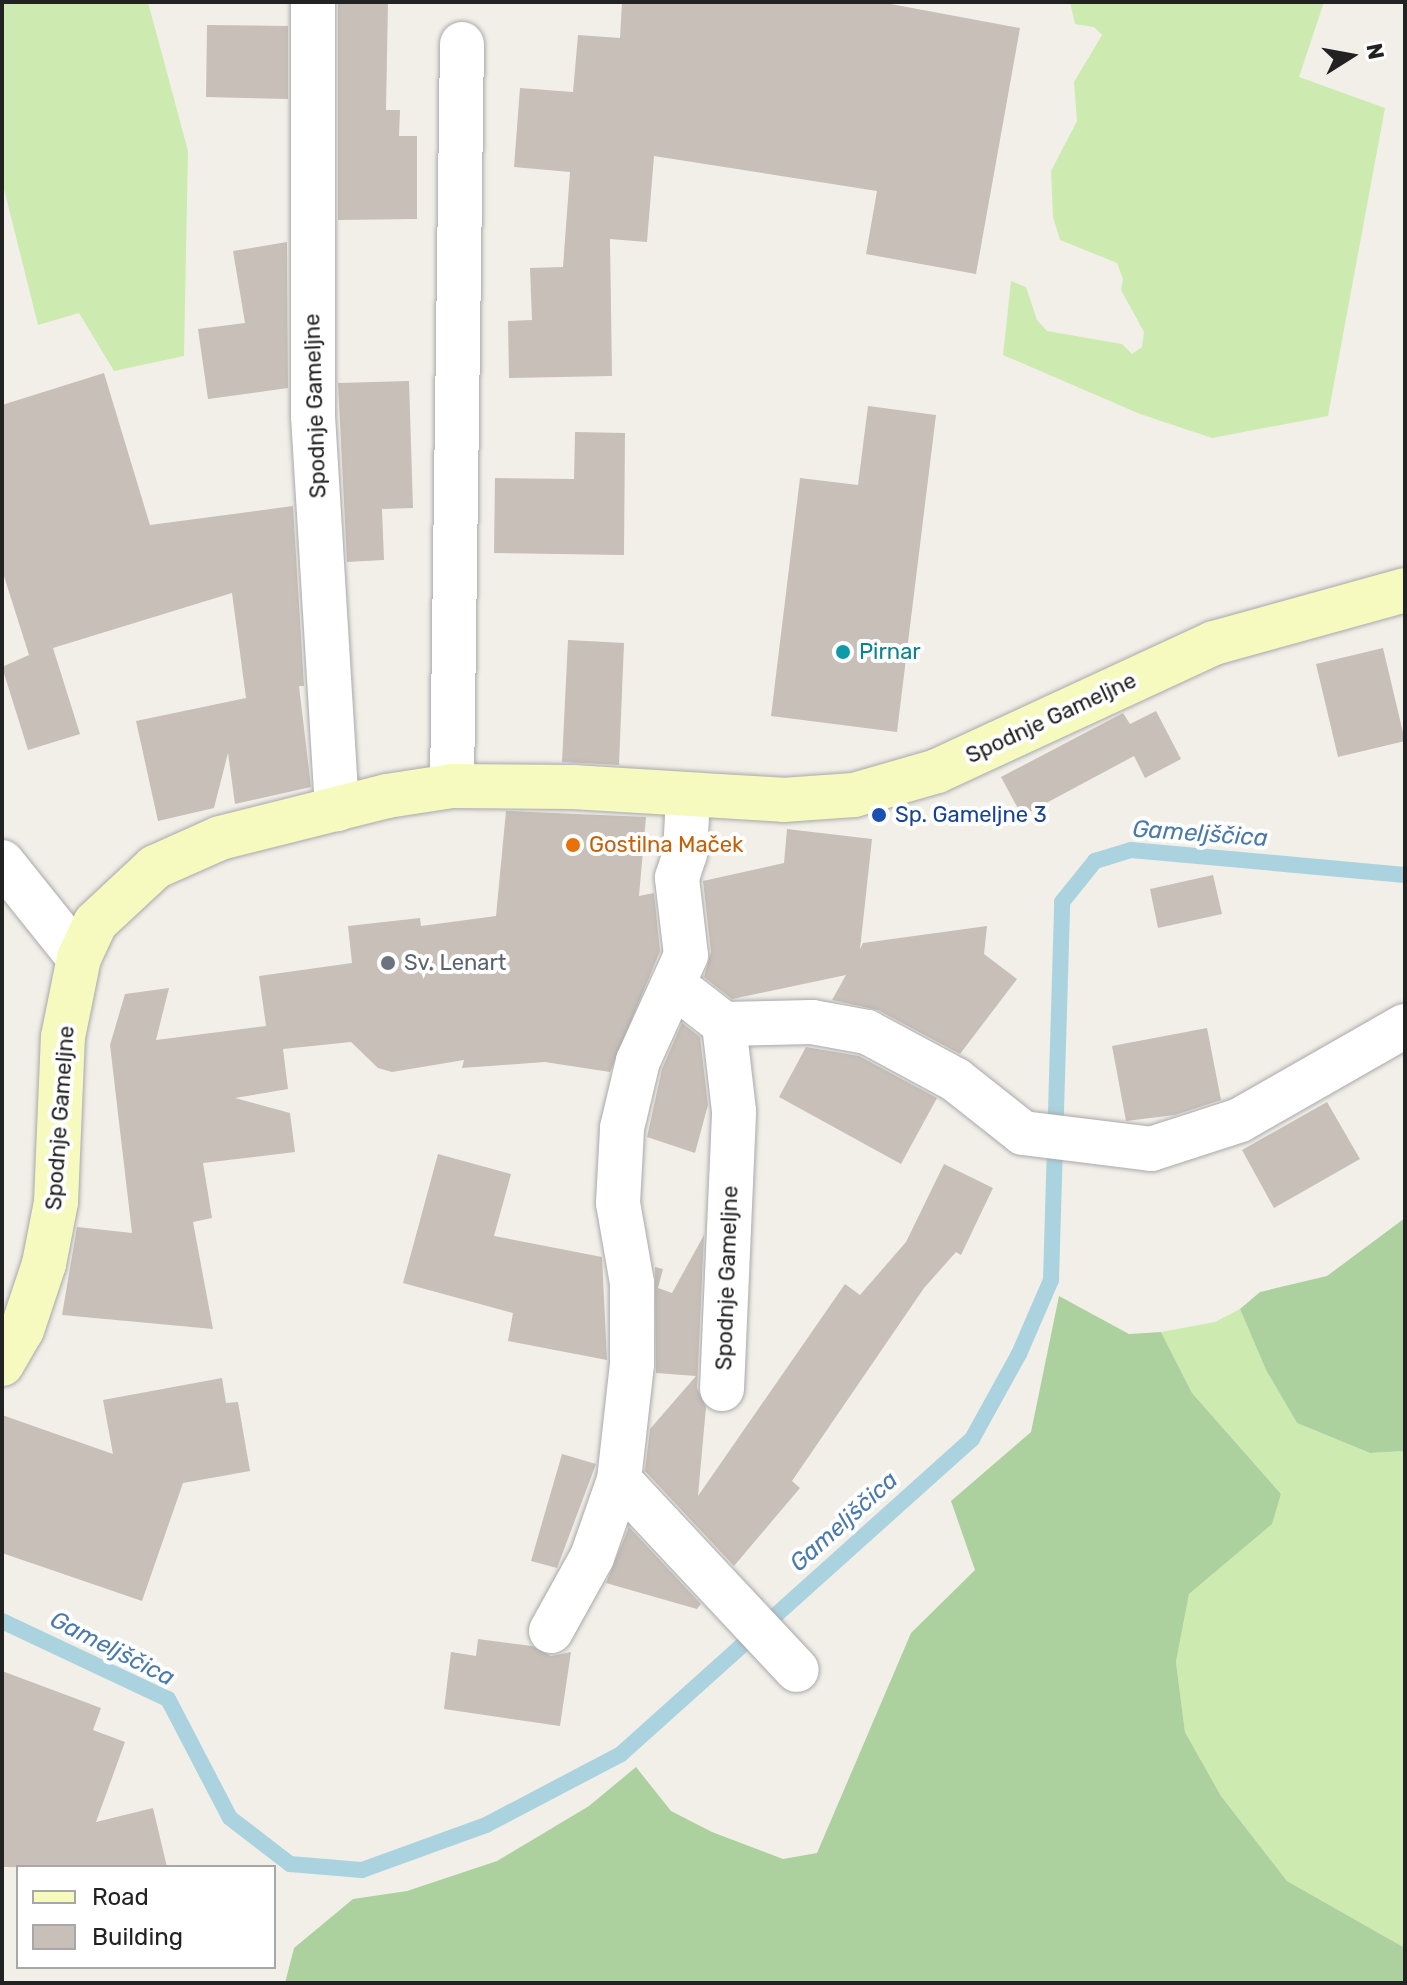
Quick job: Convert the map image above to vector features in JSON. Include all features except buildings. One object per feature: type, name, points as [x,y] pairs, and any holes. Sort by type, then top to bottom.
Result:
[{"type":"street","name":"Spodnje Gameljne","points":[[313,2],[313,416],[337,809]]},
{"type":"street","points":[[452,786],[462,44]]},
{"type":"street","name":"Spodnje Gameljne","points":[[2,1364],[31,1304],[56,1202],[63,1037],[79,958],[95,923],[155,867],[220,838],[337,809],[452,786],[573,787],[783,800],[854,795],[937,771],[1214,643],[1405,590]]},
{"type":"street","points":[[551,1631],[592,1557],[619,1480],[632,1350],[632,1283],[618,1203],[622,1128],[638,1061],[675,986],[686,955],[677,878],[685,854],[688,796]]},
{"type":"street","points":[[2,862],[79,958]]},
{"type":"street","points":[[675,986],[724,1024],[812,1022],[867,1032],[956,1080],[1023,1133],[1151,1149],[1240,1120],[1405,1026]]},
{"type":"street","name":"Spodnje Gameljne","points":[[722,1389],[734,1111],[724,1024]]},
{"type":"street","points":[[619,1480],[789,1660]]},
{"type":"green space","points":[[2,2],[148,2],[188,151],[184,356],[114,371],[79,313],[38,325],[2,181]]},
{"type":"green space","points":[[1070,2],[1324,2],[1299,77],[1385,108],[1328,416],[1212,438],[1140,414],[1003,355],[1011,281],[1026,287],[1037,320],[1047,331],[1122,344],[1132,354],[1142,347],[1144,332],[1121,290],[1123,279],[1117,263],[1060,240],[1053,217],[1051,171],[1077,121],[1074,82],[1102,35],[1094,27],[1075,24]]},
{"type":"green space","points":[[1405,1218],[1405,1451],[1370,1453],[1297,1423],[1266,1370],[1240,1309],[1260,1292],[1327,1276]]},
{"type":"green space","points":[[1059,1296],[1129,1334],[1161,1332],[1192,1393],[1281,1494],[1272,1524],[1189,1594],[1176,1662],[1185,1732],[1221,1796],[1287,1881],[1405,1948],[1405,1983],[285,1983],[294,1948],[353,1899],[407,1891],[497,1861],[589,1806],[636,1767],[671,1811],[712,1832],[783,1859],[817,1853],[911,1633],[975,1570],[951,1501],[1031,1432]]},
{"type":"green space","points":[[1240,1309],[1266,1370],[1297,1423],[1370,1453],[1405,1451],[1405,1948],[1287,1881],[1221,1796],[1185,1732],[1176,1662],[1189,1594],[1271,1524],[1281,1494],[1192,1393],[1161,1332],[1215,1322]]},
{"type":"waterway","name":"Gameljščica","points":[[2,1621],[168,1699],[230,1818],[290,1864],[362,1870],[486,1825],[621,1754],[972,1439],[1019,1354],[1051,1280],[1062,902],[1095,861],[1131,850],[1405,875]]},
{"type":"place","name":"Pirnar","points":[[843,652]]},
{"type":"place","name":"Sp. Gameljne 3","points":[[879,815]]},
{"type":"place","name":"Gostilna Maček","points":[[573,845]]},
{"type":"place","name":"Sv. Lenart","points":[[388,963]]}]
